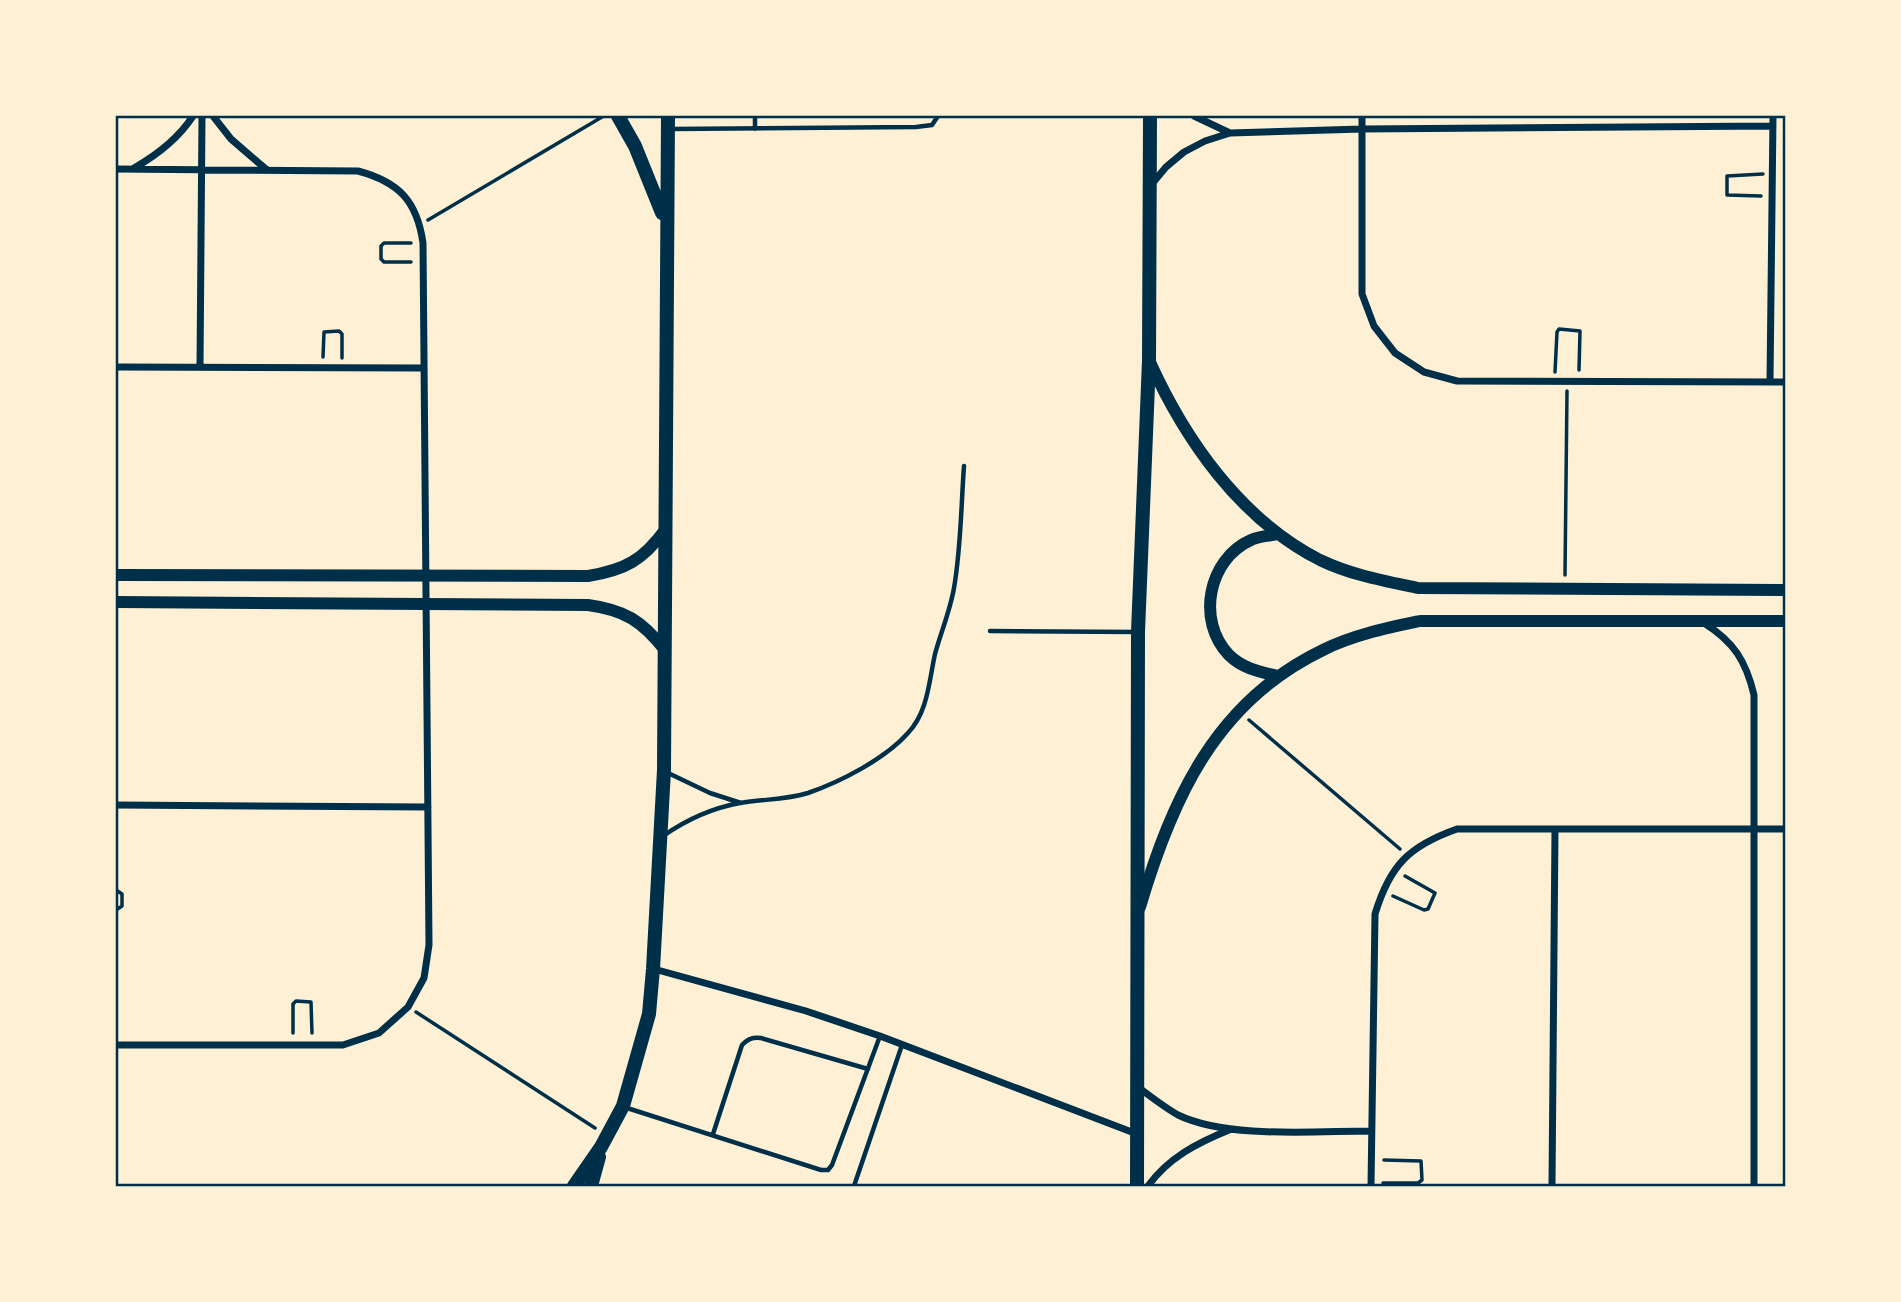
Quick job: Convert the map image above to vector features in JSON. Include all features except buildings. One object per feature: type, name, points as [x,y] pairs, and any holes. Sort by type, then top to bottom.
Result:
[{"type":"main road","points":[[618,116],[635,146],[666,223]]},
{"type":"main road","points":[[1137,1186],[1138,632],[1149,360],[1150,116]]},
{"type":"main road","points":[[574,1186],[604,1142],[623,1106],[649,1014],[653,969],[664,771],[668,122]]},
{"type":"main road","points":[[591,1186],[604,1142]]},
{"type":"street","points":[[132,170],[173,140],[192,116]]},
{"type":"street","points":[[200,367],[202,116]]},
{"type":"street","points":[[213,116],[231,139],[268,171]]},
{"type":"street","points":[[1195,116],[1230,133]]},
{"type":"street","points":[[1362,116],[1362,294],[1374,326],[1395,353],[1424,372],[1457,381],[1786,383]]},
{"type":"street","points":[[1770,382],[1773,116]]},
{"type":"street","points":[[1151,186],[1166,167],[1184,152],[1205,141],[1230,133],[1362,129],[1773,126]]},
{"type":"street","points":[[116,169],[358,171],[379,177],[397,188],[411,205],[420,224],[423,243],[429,945],[424,978],[408,1007],[379,1033],[343,1045],[116,1045]]},
{"type":"street","points":[[1149,360],[1164,393],[1195,445],[1233,493],[1278,534],[1321,560],[1368,578],[1418,587],[1786,590]]},
{"type":"street","points":[[116,367],[424,368]]},
{"type":"street","points":[[116,575],[588,576],[611,572],[632,563],[651,549],[665,530]]},
{"type":"street","points":[[1278,534],[1251,540],[1229,556],[1214,579],[1209,606],[1214,632],[1229,655],[1252,670],[1278,676]]},
{"type":"street","points":[[116,602],[588,605],[611,608],[632,617],[651,632],[665,650]]},
{"type":"street","points":[[1138,914],[1157,848],[1180,797],[1206,751],[1239,711],[1278,676],[1322,650],[1370,631],[1420,621],[1786,621]]},
{"type":"street","points":[[1701,621],[1721,634],[1737,651],[1749,672],[1754,695],[1754,1186]]},
{"type":"street","points":[[116,806],[428,807]]},
{"type":"street","points":[[1371,1185],[1375,914],[1382,890],[1407,855],[1431,839],[1457,830],[1786,829]]},
{"type":"street","points":[[1552,1186],[1555,830]]},
{"type":"street","points":[[653,969],[806,1011],[880,1036],[1137,1134]]},
{"type":"street","points":[[1138,1086],[1180,1115],[1230,1130],[1371,1132]]},
{"type":"street","points":[[1148,1186],[1166,1165],[1184,1151],[1230,1130]]},
{"type":"lane","points":[[755,116],[755,129]]},
{"type":"lane","points":[[668,122],[755,129],[916,127],[932,125],[938,116]]},
{"type":"lane","points":[[662,836],[700,815],[742,803],[807,793],[838,781],[889,749],[908,733],[915,724],[928,694],[936,650],[954,589],[964,466]]},
{"type":"lane","points":[[990,631],[1138,632]]},
{"type":"lane","points":[[664,771],[702,790],[742,803]]},
{"type":"lane","points":[[623,1106],[828,1170],[880,1036]]},
{"type":"lane","points":[[713,1134],[742,1045],[754,1037],[868,1069]]},
{"type":"lane","points":[[854,1186],[903,1044]]},
{"type":"path","points":[[420,224],[604,116]]},
{"type":"path","points":[[1772,174],[1727,176],[1729,195],[1772,196]]},
{"type":"path","points":[[423,243],[384,243],[381,246],[381,259],[384,262],[423,262]]},
{"type":"path","points":[[1555,381],[1559,329],[1580,332],[1578,382]]},
{"type":"path","points":[[323,367],[324,332],[339,331],[342,334],[342,368]]},
{"type":"path","points":[[1565,588],[1567,382]]},
{"type":"path","points":[[1239,711],[1407,855]]},
{"type":"path","points":[[1382,890],[1424,910],[1428,909],[1435,895],[1433,891],[1394,870]]},
{"type":"path","points":[[116,890],[122,894],[122,906],[116,910]]},
{"type":"path","points":[[293,1045],[293,1004],[296,1001],[309,1001],[312,1004],[312,1045]]},
{"type":"path","points":[[408,1007],[604,1142]]},
{"type":"path","points":[[1371,1160],[1421,1161],[1422,1180],[1418,1183],[1371,1185]]}]
